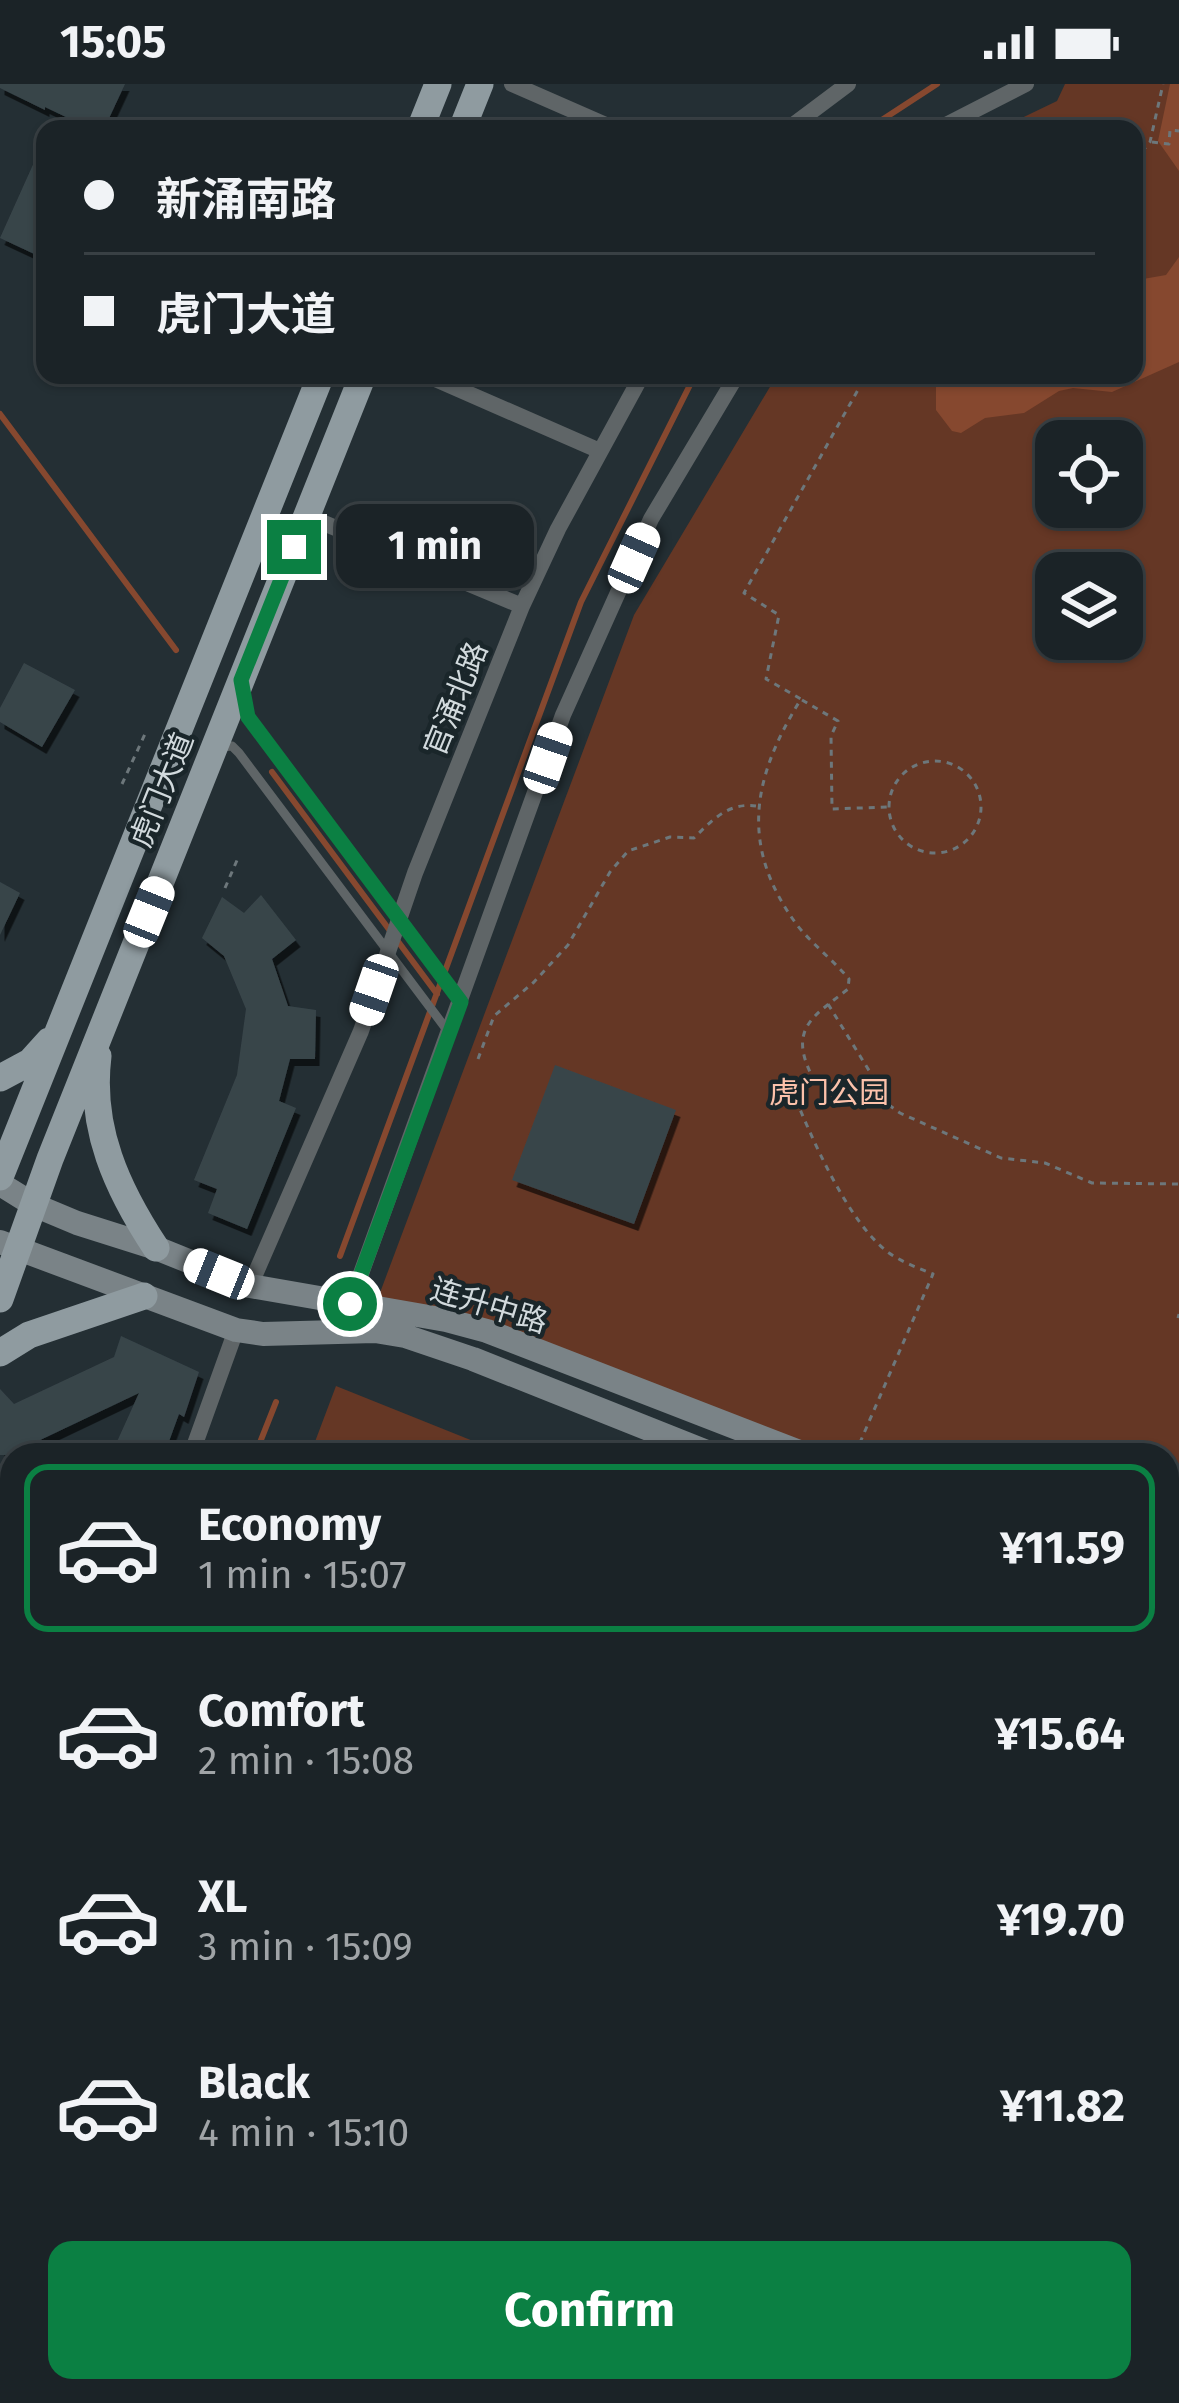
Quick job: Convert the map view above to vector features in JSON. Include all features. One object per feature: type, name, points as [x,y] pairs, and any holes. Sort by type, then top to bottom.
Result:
[{"type":"main road","points":[[424,120],[438,84]]},
{"type":"main road","points":[[466,120],[480,84]]},
{"type":"main road","name":"虎门大道","points":[[0,1180],[317,384]]},
{"type":"main road","name":"虎门大道","points":[[0,1298],[9,1246],[34,1205],[359,384]]},
{"type":"main road","points":[[0,1078],[30,1062],[59,1028]]},
{"type":"main road","points":[[101,1031],[96,1077],[99,1122],[128,1205],[156,1248]]},
{"type":"main road","name":"连升中路","points":[[0,1180],[34,1205],[250,1286],[487,1330],[776,1443]]},
{"type":"main road","name":"连升中路","points":[[9,1246],[236,1330],[263,1334],[375,1330],[405,1336],[684,1443]]},
{"type":"main road","points":[[0,1353],[28,1335],[144,1295]]},
{"type":"street","points":[[512,84],[594,120]]},
{"type":"street","points":[[800,120],[848,84]]},
{"type":"street","points":[[955,120],[1025,84]]},
{"type":"street","points":[[447,384],[600,451]]},
{"type":"street","name":"官涌北路","points":[[388,950],[521,606],[637,384]]},
{"type":"street","points":[[350,1304],[444,1026],[563,715],[651,519],[732,384]]},
{"type":"street","points":[[307,516],[521,606]]},
{"type":"street","points":[[250,1286],[361,1030],[388,950]]},
{"type":"street","points":[[195,1443],[236,1330]]},
{"type":"lane","points":[[241,680],[243,703],[257,733],[456,995]]},
{"type":"lane","points":[[212,753],[226,745],[239,753],[444,1026]]},
{"type":"path","points":[[1143,150],[1150,142],[1163,84]]},
{"type":"path","points":[[1150,142],[1168,144],[1170,130],[1179,131]]},
{"type":"path","points":[[862,384],[744,592],[779,615],[766,680],[838,721],[830,752],[832,809],[888,806]]},
{"type":"path","points":[[801,699],[765,770],[757,806],[760,847],[775,890],[800,928],[849,979],[848,989],[827,1002],[816,1012],[805,1031],[803,1049],[812,1076],[842,1096],[874,1094],[880,1090],[827,1002]]},
{"type":"path","points":[[122,784],[145,734]]},
{"type":"path","points":[[937,760],[966,771],[981,796],[982,811],[970,838],[944,852],[929,853],[903,840],[888,806],[896,782],[907,770],[937,760]]},
{"type":"path","points":[[478,1059],[494,1016],[568,945],[628,850],[670,837],[694,838],[722,813],[742,805],[757,806]]},
{"type":"path","points":[[225,889],[238,858]]},
{"type":"path","points":[[812,1076],[791,1088],[837,1185],[887,1252],[933,1274],[860,1443]]},
{"type":"path","points":[[874,1094],[900,1113],[1001,1158],[1045,1162],[1092,1183],[1179,1184]]},
{"type":"green space","name":"虎门公园","points":[[1065,84],[1179,84],[1179,1443],[754,1443],[378,1298],[634,615],[772,384],[1143,384],[1143,120],[1018,120],[1057,101]]},
{"type":"green space","points":[[336,1386],[478,1443],[315,1443]]},
{"type":"shaded area","points":[[1170,84],[1179,84],[1179,171],[1158,141]]},
{"type":"shaded area","points":[[1179,257],[1179,362],[1143,378],[1143,279],[1166,275]]},
{"type":"shaded area","points":[[936,384],[1130,384],[1112,392],[1059,391],[1024,413],[985,418],[961,433],[952,431],[936,410]]},
{"type":"building","points":[[0,84],[125,84],[108,120],[72,120]]},
{"type":"building","points":[[36,158],[36,255],[0,238]]},
{"type":"building","points":[[24,663],[75,690],[42,747],[0,722],[0,708]]},
{"type":"building","points":[[0,882],[20,893],[0,935]]},
{"type":"building","points":[[261,895],[296,940],[272,959],[288,1006],[316,1010],[315,1059],[290,1059],[279,1101],[296,1108],[247,1229],[208,1213],[217,1189],[194,1180],[237,1075],[246,1009],[224,956],[202,938],[222,897],[244,913]]},
{"type":"building","points":[[555,1065],[676,1110],[634,1224],[512,1180]]},
{"type":"building","points":[[121,1336],[199,1372],[184,1417],[179,1414],[168,1443],[116,1443],[139,1393],[36,1443],[0,1443],[0,1389],[14,1404],[114,1357]]},
{"type":"waterway","points":[[882,120],[937,84]]},
{"type":"waterway","points":[[340,1256],[581,602],[690,384]]},
{"type":"waterway","points":[[0,414],[176,650]]},
{"type":"waterway","points":[[272,772],[437,994]]},
{"type":"waterway","points":[[260,1443],[276,1402]]},
{"type":"route","points":[[294,547],[241,680],[248,717],[461,1002],[350,1304]]}]
